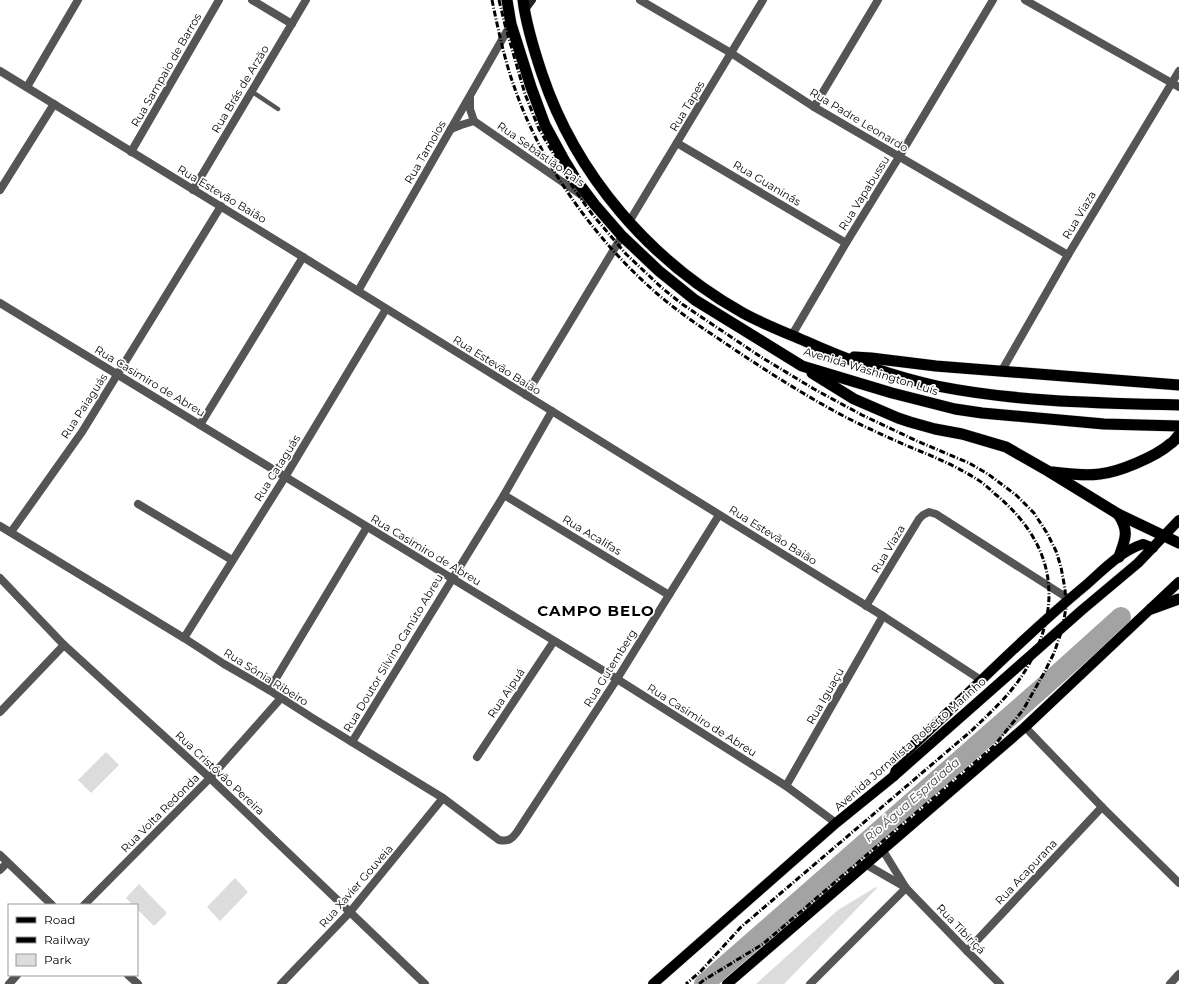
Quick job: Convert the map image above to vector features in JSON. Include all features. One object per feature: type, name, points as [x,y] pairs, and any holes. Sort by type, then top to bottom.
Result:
[{"type":"highway","name":"Avenida Washington Luís","points":[[507,0],[511,24],[530,87],[545,124],[577,181],[595,205],[622,236],[659,271],[695,300],[802,366],[892,393],[955,409],[1021,417],[1104,424],[1179,426]]},
{"type":"highway","name":"Avenida Washington Luís","points":[[522,0],[531,41],[545,83],[559,117],[593,176],[629,222],[650,244],[687,276],[742,312],[769,326],[837,355],[916,381],[962,390],[1030,399],[1179,405]]},
{"type":"highway","points":[[837,355],[1001,372],[1179,386]]},
{"type":"highway","points":[[802,366],[854,399],[877,410],[910,422],[962,434],[1006,447],[1118,514],[1179,543]]},
{"type":"highway","points":[[1048,471],[1080,475],[1101,474],[1119,470],[1149,458],[1170,445],[1179,435]]},
{"type":"highway","points":[[1118,514],[1124,523],[1125,529],[1125,536],[1119,558]]},
{"type":"highway","points":[[1151,609],[1179,599]]},
{"type":"main road","points":[[524,11],[532,0]]},
{"type":"main road","name":"Avenida Jornalista Roberto Marinho","points":[[653,984],[836,824],[894,776],[1082,610],[1138,563],[1179,520]]},
{"type":"main road","points":[[894,776],[899,760],[903,755],[981,680],[1069,599],[1136,546],[1143,544],[1153,548]]},
{"type":"main road","points":[[727,984],[1025,727],[1151,609],[1178,586]]},
{"type":"street","points":[[27,87],[78,0]]},
{"type":"street","name":"Rua Sampaio de Barros","points":[[131,152],[219,0]]},
{"type":"street","points":[[252,0],[292,24]]},
{"type":"street","name":"Rua Brás de Arzão","points":[[193,190],[306,0]]},
{"type":"street","name":"Rua Tapes","points":[[629,222],[763,0]]},
{"type":"street","points":[[814,107],[878,0]]},
{"type":"street","name":"Rua Vapabussu","points":[[792,335],[993,0]]},
{"type":"street","points":[[1026,0],[1176,85]]},
{"type":"street","name":"Rua Padre Leonardo","points":[[645,1],[814,107],[1068,255]]},
{"type":"street","name":"Rua Tamoios","points":[[358,291],[511,24]]},
{"type":"street","name":"Rua Estevão Baião","points":[[0,71],[883,616],[981,680]]},
{"type":"street","name":"Rua Viaza","points":[[1001,372],[1068,255],[1176,85],[1179,71]]},
{"type":"street","points":[[451,129],[474,122],[470,109],[470,96]]},
{"type":"street","points":[[0,190],[54,104]]},
{"type":"street","name":"Rua Sebastião Pais","points":[[474,122],[595,205]]},
{"type":"street","name":"Rua Guaninás","points":[[677,142],[846,243]]},
{"type":"street","name":"Rua Paiaguás","points":[[11,532],[82,432],[221,206]]},
{"type":"street","points":[[526,395],[622,236]]},
{"type":"street","points":[[200,425],[303,257]]},
{"type":"street","name":"Rua Casimiro de Abreu","points":[[0,303],[617,679],[786,786],[836,824]]},
{"type":"street","name":"Rua Cataguás","points":[[184,638],[285,477],[386,309]]},
{"type":"street","name":"Rua Doutor Silvino Canúto Abreu","points":[[352,742],[504,495],[552,411]]},
{"type":"street","name":"Rua Acalifas","points":[[504,495],[669,595]]},
{"type":"street","points":[[138,504],[232,560]]},
{"type":"street","name":"Rua Viaza","points":[[866,606],[920,519],[923,515],[929,512],[936,514],[1069,599]]},
{"type":"street","name":"Rua Gutemberg","points":[[517,832],[617,679],[719,515]]},
{"type":"street","name":"Rua Sônia Ribeiro","points":[[0,526],[443,798],[499,840],[508,841],[517,832]]},
{"type":"street","points":[[269,690],[368,527]]},
{"type":"street","points":[[0,531],[11,532]]},
{"type":"street","name":"Rua Cristóvão Pereira","points":[[0,578],[64,644],[210,778],[425,984]]},
{"type":"street","name":"Rua Iguaçu","points":[[786,786],[883,616]]},
{"type":"street","name":"Rua Aipuá","points":[[476,756],[554,641]]},
{"type":"street","points":[[0,712],[64,644]]},
{"type":"street","name":"Rua Volta Redonda","points":[[85,904],[210,778],[281,698]]},
{"type":"street","points":[[1025,727],[1102,807],[1179,883]]},
{"type":"street","name":"Rua Xavier Gouveia","points":[[281,984],[350,912],[443,798]]},
{"type":"street","name":"Rua Acapurana","points":[[967,951],[1102,807]]},
{"type":"street","name":"Rua Tibiriçá","points":[[882,849],[906,888],[1000,984]]},
{"type":"street","points":[[0,855],[51,904]]},
{"type":"street","points":[[0,870],[7,863]]},
{"type":"street","name":"Rua Tibiriçá","points":[[865,864],[906,888]]},
{"type":"street","points":[[810,984],[906,888]]},
{"type":"street","points":[[1170,984],[1179,974]]},
{"type":"street","points":[[9,984],[16,976]]},
{"type":"street","points":[[129,976],[138,984]]},
{"type":"lane","points":[[251,92],[278,109]]},
{"type":"green space","points":[[106,752],[119,765],[91,793],[78,780]]},
{"type":"green space","points":[[235,878],[248,892],[220,921],[207,907]]},
{"type":"green space","points":[[139,884],[167,913],[154,926],[138,910],[138,904],[132,904],[126,898]]},
{"type":"green space","points":[[876,887],[877,888],[784,984],[756,984],[838,910]]},
{"type":"waterway","name":"Rio Água Espraiada","points":[[704,984],[1121,617]]},
{"type":"railway","points":[[492,0],[511,79],[539,145],[555,172],[590,223],[631,270],[685,316],[791,386],[845,417],[882,435],[935,457],[983,483],[1015,513],[1031,533],[1041,554],[1048,576],[1049,599],[1046,622],[1038,646],[1025,671],[1007,695],[970,732],[741,927],[700,972],[686,984]]},
{"type":"railway","points":[[499,0],[525,94],[539,129],[574,189],[592,214],[626,254],[662,288],[682,304],[761,357],[814,389],[862,415],[917,441],[969,463],[988,474],[1016,495],[1034,513],[1047,533],[1056,551],[1061,567],[1065,589],[1066,608],[1062,630],[1054,653],[1023,710],[994,746],[763,944],[699,984]]},
{"type":"district","name":"CAMPO BELO","points":[[596,611]]}]
